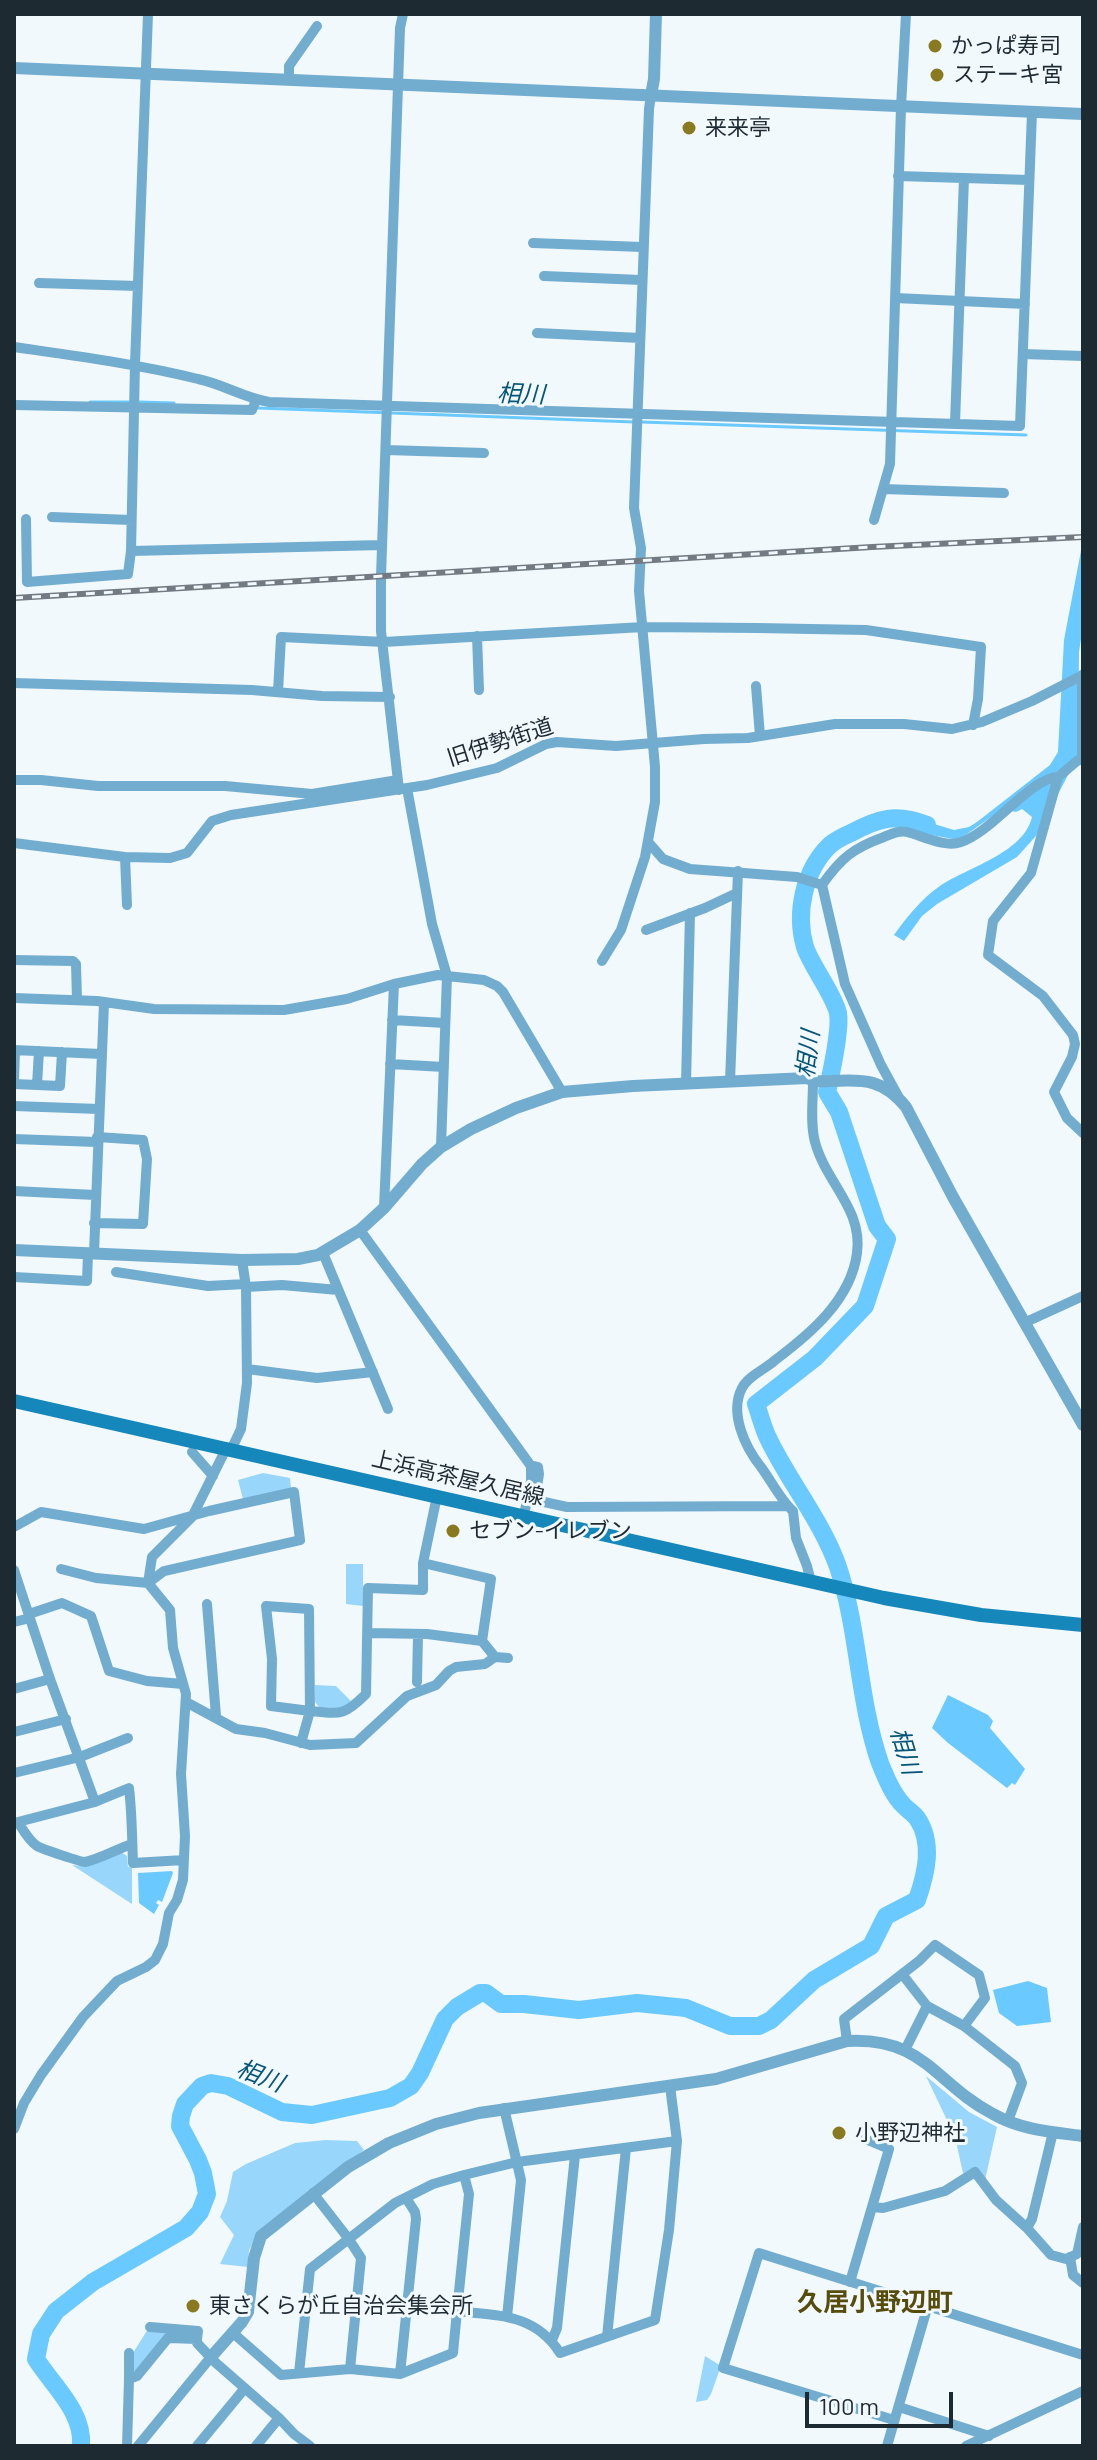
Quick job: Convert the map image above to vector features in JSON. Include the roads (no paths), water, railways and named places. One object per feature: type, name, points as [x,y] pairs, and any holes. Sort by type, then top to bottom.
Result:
[{"type":"main road","name":"上浜高茶屋久居線","points":[[14,1401],[811,1582],[981,1615],[1083,1625]]},
{"type":"street","points":[[26,519],[27,582],[128,574],[148,14]]},
{"type":"street","points":[[403,14],[386,411],[381,631],[402,786],[432,924],[447,976],[441,1147]]},
{"type":"street","points":[[602,961],[621,930],[649,843],[655,802],[653,742],[639,591],[641,548],[634,508],[642,247],[656,14]]},
{"type":"street","points":[[874,520],[890,464],[906,14]]},
{"type":"street","points":[[289,80],[289,66],[317,26]]},
{"type":"street","points":[[14,68],[1083,114]]},
{"type":"street","points":[[14,405],[254,404],[638,420],[891,427],[955,423],[1020,426],[1032,112]]},
{"type":"street","points":[[898,176],[1029,180]]},
{"type":"street","points":[[955,423],[964,178]]},
{"type":"street","points":[[533,243],[642,247]]},
{"type":"street","points":[[544,276],[641,280]]},
{"type":"street","points":[[39,283],[138,286]]},
{"type":"street","points":[[895,298],[1025,304]]},
{"type":"street","points":[[537,333],[640,338]]},
{"type":"street","points":[[14,347],[135,364],[213,382],[254,404]]},
{"type":"street","points":[[1023,354],[1083,356]]},
{"type":"street","points":[[386,450],[484,453]]},
{"type":"street","points":[[883,489],[1004,493]]},
{"type":"street","points":[[52,517],[131,520]]},
{"type":"street","points":[[131,551],[382,545]]},
{"type":"street","points":[[278,692],[281,637],[384,642],[643,627],[866,630],[981,647],[973,725]]},
{"type":"street","points":[[477,636],[479,690]]},
{"type":"street","points":[[1082,675],[1082,759],[1058,777],[1051,778],[971,838],[958,844],[903,831],[858,847],[838,863],[822,885],[845,984],[881,1065],[1083,1425]]},
{"type":"street","name":"旧伊勢街道","points":[[402,786],[497,768],[546,744],[557,742],[616,746],[760,736],[835,724],[904,724],[952,729],[973,725],[1032,701],[1082,675]]},
{"type":"street","points":[[14,683],[390,697]]},
{"type":"street","points":[[756,686],[760,736]]},
{"type":"street","points":[[1058,777],[1031,873],[993,921],[988,955],[1043,996],[1073,1035],[1075,1044],[1072,1057],[1054,1092],[1067,1118],[1083,1133]]},
{"type":"street","points":[[14,780],[98,786],[225,786],[312,794],[402,786]]},
{"type":"street","points":[[14,843],[125,857],[170,858],[187,853],[212,821],[231,815],[402,786]]},
{"type":"street","points":[[649,843],[655,852],[672,863],[690,869],[797,877],[822,885]]},
{"type":"street","points":[[125,857],[127,905]]},
{"type":"street","points":[[730,1082],[738,871]]},
{"type":"street","points":[[646,930],[737,893]]},
{"type":"street","points":[[686,1084],[690,913]]},
{"type":"street","points":[[14,960],[73,961],[76,964],[77,1000]]},
{"type":"street","points":[[14,998],[77,1000],[154,1009],[284,1010],[347,999],[424,977],[484,980],[503,992],[562,1092]]},
{"type":"street","points":[[384,1208],[394,984]]},
{"type":"street","points":[[14,1277],[89,1281],[104,1003]]},
{"type":"street","points":[[392,1020],[445,1023]]},
{"type":"street","points":[[62,1052],[60,1086],[14,1082],[15,1050],[62,1052],[101,1054]]},
{"type":"street","points":[[37,1085],[39,1051]]},
{"type":"street","points":[[390,1064],[444,1067]]},
{"type":"street","points":[[14,1250],[242,1260],[298,1259],[323,1253],[360,1230],[441,1147],[490,1119],[562,1092],[807,1078],[815,1081],[873,1082],[899,1098]]},
{"type":"street","points":[[811,1582],[796,1538],[793,1511],[786,1506],[778,1489],[756,1461],[737,1409],[744,1384],[777,1360],[826,1315],[843,1295],[855,1265],[856,1222],[822,1162],[815,1141],[812,1125],[815,1081]]},
{"type":"street","points":[[14,1106],[99,1109]]},
{"type":"street","points":[[14,1139],[143,1140],[147,1159],[143,1224],[94,1223]]},
{"type":"street","points":[[14,1191],[95,1195]]},
{"type":"street","points":[[360,1230],[531,1466],[524,1515]]},
{"type":"street","points":[[323,1253],[388,1409]]},
{"type":"street","points":[[14,2129],[24,2103],[41,2075],[83,2017],[117,1981],[146,1967],[159,1953],[169,1913],[183,1880],[181,1774],[186,1702],[173,1648],[170,1610],[148,1583],[152,1557],[192,1517],[244,1419],[246,1286],[242,1260]]},
{"type":"street","points":[[116,1272],[208,1286],[282,1285],[338,1290]]},
{"type":"street","points":[[1026,1322],[1083,1296]]},
{"type":"street","points":[[247,1369],[317,1378],[373,1372]]},
{"type":"street","points":[[192,1452],[213,1476]]},
{"type":"street","points":[[531,1466],[538,1467],[539,1474],[535,1500],[567,1507],[786,1506]]},
{"type":"street","points":[[14,1527],[41,1512],[144,1529],[294,1492],[300,1540],[164,1571],[148,1583],[96,1578],[61,1569]]},
{"type":"street","points":[[301,1743],[310,1711],[309,1609],[266,1606],[272,1659],[271,1706],[310,1711],[333,1713],[348,1711],[366,1694],[368,1588],[423,1590],[423,1563],[437,1496]]},
{"type":"street","points":[[423,1563],[491,1579],[482,1641]]},
{"type":"street","points":[[14,1572],[95,1802]]},
{"type":"street","points":[[14,1622],[62,1603],[91,1616],[109,1671],[147,1681],[183,1684]]},
{"type":"street","points":[[207,1604],[216,1716]]},
{"type":"street","points":[[368,1633],[482,1641],[495,1657]]},
{"type":"street","points":[[417,1682],[418,1635]]},
{"type":"street","points":[[186,1702],[236,1729],[316,1746],[359,1742],[407,1696],[436,1685],[456,1667],[485,1664],[495,1657],[508,1658]]},
{"type":"street","points":[[14,1689],[50,1679]]},
{"type":"street","points":[[14,1732],[66,1719]]},
{"type":"street","points":[[14,1773],[80,1757],[128,1738]]},
{"type":"street","points":[[132,1844],[84,1862],[75,1861],[39,1848],[18,1822],[95,1802],[129,1788],[132,1844],[133,1863],[184,1860]]},
{"type":"street","points":[[847,2041],[844,2019],[935,1945],[979,1975],[985,1998],[964,2026]]},
{"type":"street","points":[[902,1974],[927,2006],[964,2026],[1015,2066],[1022,2083],[1008,2121]]},
{"type":"street","points":[[905,2050],[927,2006]]},
{"type":"street","points":[[138,2446],[246,2317],[250,2306],[254,2258],[261,2236],[361,2158],[436,2124],[504,2108],[716,2079],[847,2041],[875,2042],[905,2050],[927,2063],[973,2102],[1008,2121],[1030,2129],[1083,2136]]},
{"type":"street","points":[[457,2311],[507,2317],[530,2324],[552,2340],[560,2353],[655,2320],[669,2230],[677,2141],[670,2086]]},
{"type":"street","points":[[504,2108],[521,2180],[507,2317]]},
{"type":"street","points":[[1027,2228],[1032,2219],[1053,2132]]},
{"type":"street","points":[[850,2282],[889,2149],[863,2138]]},
{"type":"street","points":[[299,2373],[310,2269],[406,2198],[433,2184],[517,2162],[677,2141]]},
{"type":"street","points":[[607,2337],[626,2148]]},
{"type":"street","points":[[552,2340],[557,2328],[575,2155]]},
{"type":"street","points":[[872,2207],[883,2208],[945,2191],[975,2172],[996,2200],[1051,2255],[1066,2259],[1077,2254],[1083,2227]]},
{"type":"street","points":[[233,2333],[281,2375],[350,2369],[400,2374],[453,2353],[469,2194],[464,2175]]},
{"type":"street","points":[[313,2193],[361,2258],[350,2369]]},
{"type":"street","points":[[400,2374],[416,2219],[406,2198]]},
{"type":"street","points":[[894,2420],[723,2368],[759,2253],[1083,2355]]},
{"type":"street","points":[[1070,2257],[1073,2275],[1083,2283]]},
{"type":"street","points":[[887,2446],[928,2305]]},
{"type":"street","points":[[150,2327],[198,2331],[197,2343],[310,2446]]},
{"type":"street","points":[[129,2379],[137,2376],[168,2338],[197,2339]]},
{"type":"street","points":[[127,2446],[129,2353]]},
{"type":"street","points":[[197,2446],[245,2388]]},
{"type":"street","points":[[966,2446],[1083,2391]]},
{"type":"street","points":[[899,2407],[989,2436]]},
{"type":"street","points":[[256,2446],[279,2418]]},
{"type":"waterway","name":"相川","points":[[90,402],[130,402]]},
{"type":"waterway","name":"相川","points":[[138,402],[174,403]]},
{"type":"waterway","name":"相川","points":[[258,408],[634,422]]},
{"type":"waterway","name":"相川","points":[[641,422],[1026,435]]},
{"type":"waterway","name":"相川","points":[[81,2446],[81,2434],[73,2411],[36,2359],[41,2334],[56,2311],[93,2282],[186,2228],[200,2212],[207,2194],[203,2173],[180,2126],[185,2104],[202,2086],[211,2083],[228,2086],[282,2112],[312,2115],[390,2098],[411,2086],[445,2019],[457,2007],[480,1993],[486,1993],[501,2004],[579,2010],[637,2003],[686,2008],[730,2026],[759,2026],[771,2020],[814,1980],[871,1946],[886,1916],[917,1900],[927,1859],[925,1838],[917,1818],[893,1792],[880,1763],[867,1715],[850,1615],[838,1567],[823,1534],[768,1438],[756,1404],[815,1358],[865,1306],[887,1239],[877,1226],[839,1112],[827,1092],[839,1021],[832,998],[805,947],[802,934],[802,906],[808,879],[830,845],[870,824],[897,818],[927,825]]},
{"type":"railway","points":[[14,598],[1083,537]]},
{"type":"place","name":"かっぱ寿司","points":[[935,46]]},
{"type":"place","name":"ステーキ宮","points":[[937,75]]},
{"type":"place","name":"来来亭","points":[[689,128]]},
{"type":"place","name":"セブン-イレブン","points":[[453,1531]]},
{"type":"place","name":"小野辺神社","points":[[839,2133]]},
{"type":"place","name":"東さくらが丘自治会集会所","points":[[193,2306]]},
{"type":"district","name":"久居小野辺町","points":[[875,2302]]}]
